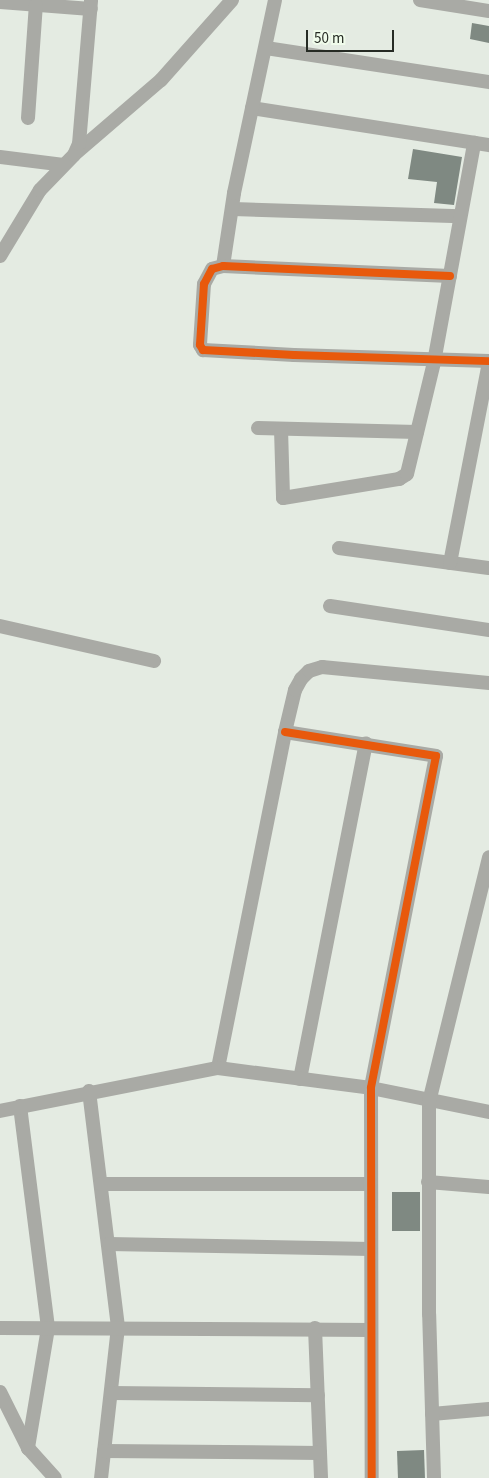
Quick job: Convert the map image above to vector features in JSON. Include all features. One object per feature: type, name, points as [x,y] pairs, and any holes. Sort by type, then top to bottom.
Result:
[{"type":"street","points":[[0,256],[40,190],[69,160],[161,80],[232,0]]},
{"type":"street","points":[[223,266],[252,108],[275,0]]},
{"type":"street","points":[[420,0],[489,11]]},
{"type":"street","points":[[0,2],[36,5],[91,4],[82,131],[69,160]]},
{"type":"street","points":[[28,118],[36,5]]},
{"type":"street","points":[[266,48],[489,82]]},
{"type":"street","points":[[252,108],[489,145]]},
{"type":"street","points":[[281,429],[283,498],[399,479],[406,474],[434,362],[474,143]]},
{"type":"street","points":[[0,157],[69,160]]},
{"type":"street","points":[[233,209],[460,216]]},
{"type":"street","points":[[450,276],[223,266],[212,269],[205,278],[200,340],[203,350],[434,362],[489,362],[450,563]]},
{"type":"street","points":[[258,428],[417,432]]},
{"type":"street","points":[[339,548],[489,568]]},
{"type":"street","points":[[330,606],[489,630]]},
{"type":"street","points":[[0,626],[154,661]]},
{"type":"street","points":[[218,1068],[285,732],[295,690],[301,679],[314,669],[489,684]]},
{"type":"street","points":[[285,732],[366,743],[436,756],[371,1088],[372,1478]]},
{"type":"street","points":[[300,1079],[366,743]]},
{"type":"street","points":[[434,1478],[428,1182],[429,1102],[489,857]]},
{"type":"street","points":[[0,1111],[89,1091],[218,1068],[371,1088],[429,1102],[489,1112]]},
{"type":"street","points":[[89,1091],[118,1328],[101,1478]]},
{"type":"street","points":[[20,1106],[48,1328],[28,1448]]},
{"type":"street","points":[[428,1182],[489,1187]]},
{"type":"street","points":[[101,1184],[371,1184]]},
{"type":"street","points":[[109,1244],[371,1249]]},
{"type":"street","points":[[0,1328],[315,1328],[371,1330]]},
{"type":"street","points":[[315,1328],[321,1478]]},
{"type":"street","points":[[0,1392],[28,1448],[55,1478]]},
{"type":"street","points":[[111,1393],[318,1396]]},
{"type":"street","points":[[432,1414],[489,1409]]},
{"type":"street","points":[[104,1451],[320,1453]]},
{"type":"building","points":[[472,23],[489,26],[489,43],[470,39]]},
{"type":"building","points":[[413,149],[462,157],[454,205],[434,203],[437,182],[408,179]]},
{"type":"building","points":[[392,1192],[420,1192],[420,1231],[392,1231]]},
{"type":"building","points":[[424,1450],[425,1478],[398,1478],[397,1451]]},
{"type":"cycle path","points":[[450,276],[223,266],[212,269],[204,284],[200,345],[203,350],[489,361]]},
{"type":"cycle path","points":[[285,732],[436,756],[371,1088],[372,1478]]}]
